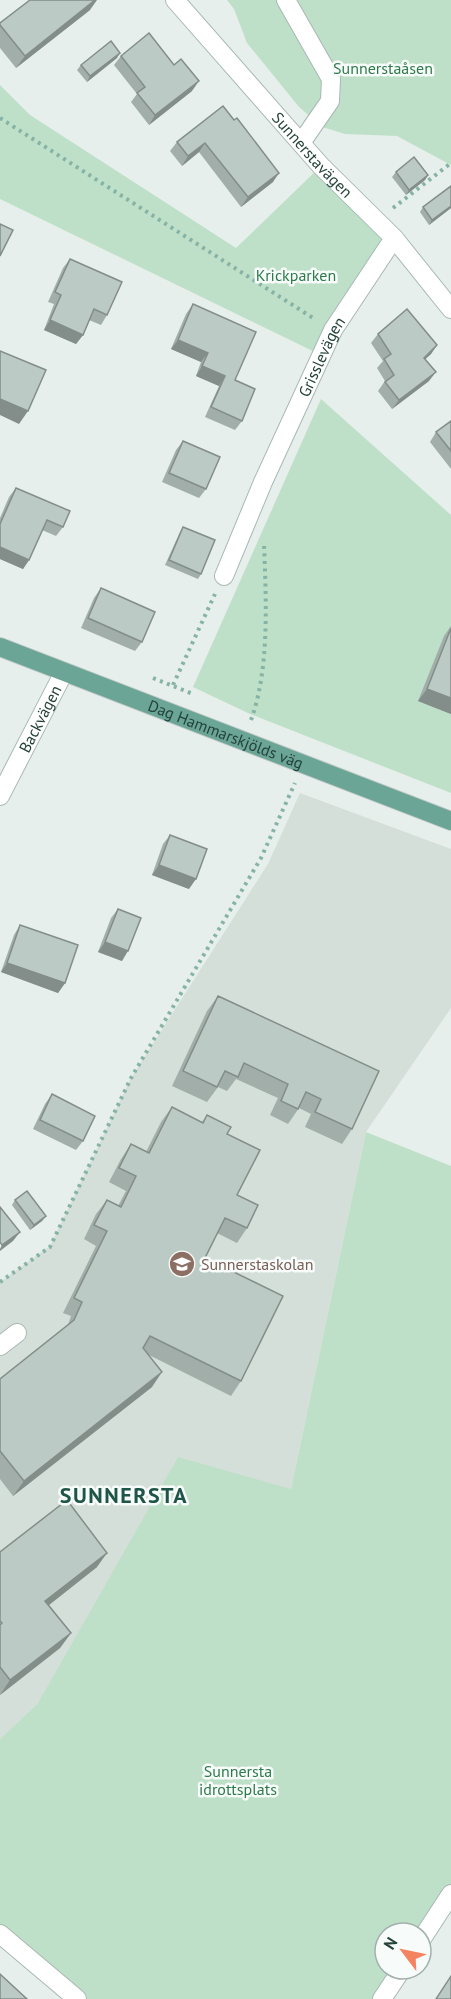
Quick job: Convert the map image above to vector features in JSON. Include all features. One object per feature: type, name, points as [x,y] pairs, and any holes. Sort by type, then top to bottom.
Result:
[{"type":"main road","name":"Dag Hammarskjölds väg","points":[[0,647],[451,821]]},
{"type":"street","name":"Sunnerstavägen","points":[[175,0],[301,143],[394,238],[451,309]]},
{"type":"street","points":[[286,0],[331,79],[330,101],[301,143]]},
{"type":"street","name":"Grisslevägen","points":[[224,576],[263,482],[333,330],[394,238]]},
{"type":"street","name":"Backvägen","points":[[0,796],[64,672]]},
{"type":"street","points":[[0,1346],[17,1333]]},
{"type":"street","points":[[433,1922],[451,1894]]},
{"type":"street","points":[[0,1934],[77,1999]]},
{"type":"street","points":[[382,1999],[394,1981]]},
{"type":"path","points":[[0,118],[333,330]]},
{"type":"path","points":[[376,221],[451,163]]},
{"type":"path","points":[[244,741],[260,696],[266,590],[264,536]]},
{"type":"path","points":[[161,710],[224,576]]},
{"type":"path","points":[[0,1282],[50,1246],[131,1078],[261,858],[304,763]]},
{"type":"shaded area","name":"Sunnerstaskolan","points":[[300,793],[451,849],[451,1008],[366,1132],[291,1489],[38,1703],[0,1739],[0,1282],[50,1246],[131,1078],[268,864]]},
{"type":"green space","name":"Sunnerstaåsen","points":[[227,0],[451,0],[451,165],[397,136],[345,134],[322,127],[299,107],[247,43],[234,9]]},
{"type":"green space","name":"Krickparken","points":[[0,85],[30,115],[236,248],[321,166],[394,238],[321,355],[0,199]]},
{"type":"green space","points":[[321,399],[451,515],[451,793],[250,714],[193,687]]},
{"type":"green space","name":"Sunnersta idrottsplats","points":[[366,1132],[451,1166],[451,1894],[430,1921],[373,1921],[373,1981],[394,1981],[382,1999],[77,1999],[0,1934],[0,1739],[38,1703],[178,1457],[291,1489]]},
{"type":"building","points":[[30,0],[95,0],[25,56],[0,23]]},
{"type":"building","points":[[149,33],[174,65],[181,59],[199,81],[155,115],[137,93],[145,87],[121,56]]},
{"type":"building","points":[[111,41],[120,53],[90,76],[81,65]]},
{"type":"building","points":[[223,106],[234,120],[237,118],[279,173],[248,197],[205,143],[188,156],[177,142]]},
{"type":"building","points":[[414,157],[428,175],[409,190],[396,172]]},
{"type":"building","points":[[451,186],[451,206],[432,220],[423,207]]},
{"type":"building","points":[[0,224],[13,230],[0,256]]},
{"type":"building","points":[[70,259],[122,282],[107,315],[94,309],[83,335],[50,320],[61,295],[55,292]]},
{"type":"building","points":[[193,304],[256,332],[235,380],[255,389],[242,421],[211,407],[225,376],[202,366],[208,353],[178,340]]},
{"type":"building","points":[[407,309],[437,345],[424,358],[436,372],[399,400],[385,382],[394,375],[384,359],[391,354],[378,334]]},
{"type":"building","points":[[0,351],[46,370],[28,411],[0,399]]},
{"type":"building","points":[[451,421],[451,451],[436,432]]},
{"type":"building","points":[[183,441],[220,457],[206,489],[169,473]]},
{"type":"building","points":[[16,488],[70,511],[63,527],[47,520],[29,560],[0,547],[0,524]]},
{"type":"building","points":[[183,527],[215,540],[201,574],[169,560]]},
{"type":"building","points":[[101,588],[155,612],[142,642],[88,618]]},
{"type":"building","points":[[451,628],[451,698],[427,689]]},
{"type":"building","points":[[170,835],[207,849],[196,879],[159,865]]},
{"type":"building","points":[[118,909],[141,918],[128,951],[105,942]]},
{"type":"building","points":[[20,925],[78,945],[65,983],[7,963]]},
{"type":"building","points":[[218,996],[379,1071],[352,1129],[315,1112],[321,1099],[306,1092],[298,1109],[281,1101],[288,1084],[244,1063],[238,1077],[225,1071],[217,1087],[183,1071]]},
{"type":"building","points":[[52,1094],[95,1116],[83,1141],[40,1120]]},
{"type":"building","points":[[172,1107],[203,1123],[207,1115],[231,1127],[227,1134],[260,1150],[237,1195],[258,1205],[247,1228],[225,1218],[205,1258],[283,1296],[241,1381],[150,1336],[143,1348],[162,1372],[24,1481],[0,1451],[0,1379],[74,1320],[82,1302],[74,1298],[107,1231],[94,1225],[107,1200],[121,1207],[136,1176],[119,1168],[131,1144],[149,1153]]},
{"type":"building","points":[[27,1191],[46,1216],[34,1225],[15,1200]]},
{"type":"building","points":[[0,1207],[20,1232],[2,1245],[0,1242]]},
{"type":"building","points":[[67,1500],[107,1553],[45,1601],[71,1633],[10,1680],[0,1667],[0,1625],[2,1623],[0,1621],[0,1552]]},
{"type":"building","points":[[0,1974],[27,1999],[0,1999]]},
{"type":"building","points":[[451,1976],[451,1999],[436,1999]]},
{"type":"place","name":"Sunnerstaskolan","points":[[182,1264]]},
{"type":"district","name":"SUNNERSTA","points":[[124,1495]]}]
